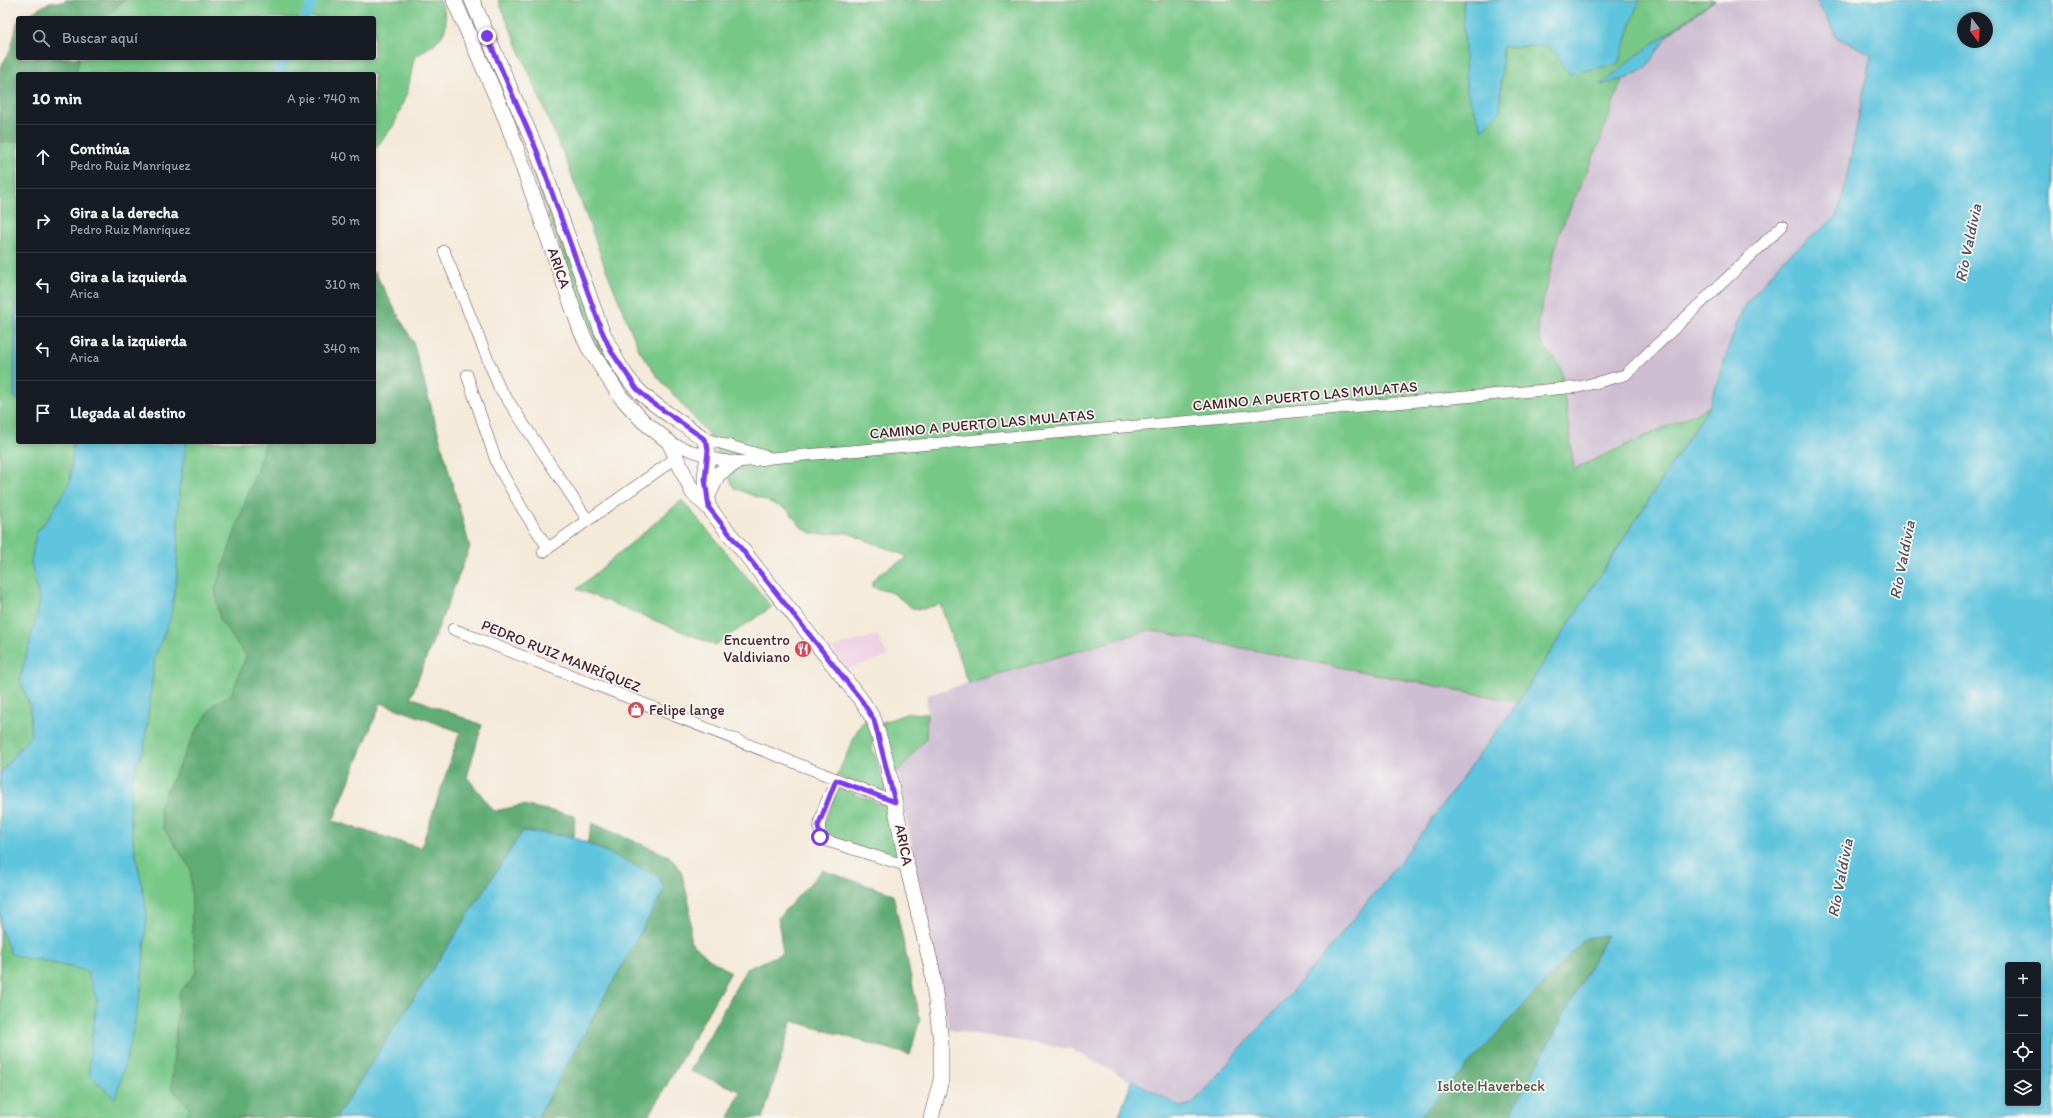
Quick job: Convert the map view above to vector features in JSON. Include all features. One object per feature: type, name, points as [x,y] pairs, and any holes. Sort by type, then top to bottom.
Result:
[{"type":"main road","name":"ARICA","points":[[454,0],[508,126],[581,331],[589,348],[620,396],[643,420],[669,442],[693,493],[708,504],[858,695],[874,720],[895,802],[907,866],[932,969],[941,1042],[941,1080],[931,1118]]},
{"type":"main road","name":"ARICA","points":[[472,0],[537,151],[601,329],[611,351],[637,389],[650,401],[703,438]]},
{"type":"main road","points":[[703,438],[708,450],[705,479],[708,504]]},
{"type":"main road","points":[[708,504],[710,488],[718,474],[735,463]]},
{"type":"street","name":"CAMINO A PUERTO LAS MULATAS","points":[[669,442],[708,458],[735,463],[771,458],[1579,388],[1625,375],[1782,226]]},
{"type":"street","points":[[444,251],[499,387],[587,519]]},
{"type":"street","points":[[467,375],[498,464],[545,550],[587,519],[676,458]]},
{"type":"street","name":"CAMINO A PUERTO LAS MULATAS","points":[[703,438],[771,458]]},
{"type":"street","name":"PEDRO RUIZ MANRÍQUEZ","points":[[453,629],[895,802]]},
{"type":"street","points":[[836,780],[818,826],[820,837],[824,840],[907,866]]},
{"type":"shaded area","points":[[1715,0],[1816,0],[1838,37],[1871,54],[1841,206],[1835,218],[1813,235],[1746,304],[1736,326],[1709,407],[1574,470],[1561,368],[1531,328],[1535,296],[1561,228],[1584,115],[1601,85],[1646,68],[1668,36]]},
{"type":"shaded area","points":[[1150,630],[1518,702],[1410,849],[1324,955],[1192,1104],[1181,1107],[1071,1049],[949,1030],[897,773],[926,738],[927,695]]},
{"type":"shaded area","points":[[877,635],[888,656],[847,669],[832,648]]},
{"type":"green space","points":[[65,0],[125,0],[107,16],[26,16],[50,2],[63,2]]},
{"type":"green space","points":[[99,0],[440,0],[446,21],[445,29],[438,41],[414,58],[408,90],[394,125],[376,148],[376,72],[16,72],[16,444],[326,444],[327,762],[322,1118],[0,1118],[0,88],[8,81],[16,29],[16,60],[376,60],[376,16],[86,16]]},
{"type":"green space","points":[[498,0],[1714,0],[1633,59],[1617,92],[1608,120],[1601,135],[1602,137],[1559,233],[1538,323],[1539,339],[1561,368],[1574,469],[1709,407],[1518,702],[1150,630],[968,683],[940,604],[923,609],[912,608],[893,593],[872,587],[873,582],[880,574],[906,559],[906,556],[848,533],[814,534],[802,528],[787,509],[734,488],[709,435],[656,375],[639,350],[605,267],[566,160]]},
{"type":"green space","points":[[16,28],[16,60],[79,60],[76,72],[16,72],[16,142],[0,142],[0,68],[10,51]]},
{"type":"green space","points":[[534,161],[623,384],[621,385],[602,355],[593,335],[529,163]]},
{"type":"green space","points":[[376,275],[413,342],[470,547],[411,697],[482,725],[467,777],[494,811],[523,805],[575,816],[574,837],[523,831],[336,1118],[184,1118],[190,1108],[171,1088],[179,994],[197,971],[192,930],[191,869],[164,829],[159,807],[196,731],[214,704],[231,695],[246,656],[220,620],[215,590],[265,444],[376,444]],"holes":[[[381,703],[460,732],[421,848],[333,821]]]},
{"type":"green space","points":[[682,500],[772,607],[715,645],[577,589]]},
{"type":"green space","points":[[909,713],[927,714],[926,738],[897,773],[894,770],[881,725],[883,722]]},
{"type":"green space","points":[[866,719],[873,739],[872,748],[886,788],[885,791],[880,794],[837,776],[859,727]]},
{"type":"green space","points":[[842,789],[889,807],[898,856],[893,858],[826,837],[822,829],[837,791]]},
{"type":"green space","points":[[592,823],[669,856],[681,871],[690,906],[690,941],[709,959],[731,972],[648,1118],[537,1118],[664,890],[658,877],[587,844]]},
{"type":"green space","points":[[822,870],[893,894],[920,1019],[910,1055],[792,1021],[763,1118],[729,1118],[740,1091],[690,1071],[746,969],[783,953],[778,918]]},
{"type":"green space","name":"Islote Haverbeck","points":[[1607,935],[1509,1118],[1418,1118],[1586,938]]},
{"type":"water","points":[[1463,0],[1639,0],[1618,64],[1569,74],[1549,46],[1503,47],[1500,111],[1482,130],[1466,89]]},
{"type":"water","points":[[1715,0],[1668,35],[1646,68],[1628,78],[1601,85],[1636,56]]},
{"type":"water","name":"Río Valdivia","points":[[1816,0],[2053,0],[2053,1118],[1509,1118],[1607,935],[1586,938],[1418,1118],[1118,1118],[1132,1080],[1181,1107],[1192,1104],[1324,955],[1410,849],[1518,702],[1709,407],[1736,326],[1746,304],[1783,260],[1835,218],[1841,206],[1871,54],[1838,38]]},
{"type":"water","points":[[16,302],[16,398],[14,397]]},
{"type":"water","points":[[72,444],[187,444],[179,488],[177,577],[170,619],[155,656],[144,749],[136,766],[131,786],[130,813],[133,840],[147,912],[141,989],[129,1050],[115,1099],[89,1074],[91,1043],[97,1000],[87,971],[40,960],[27,959],[11,954],[0,928],[0,773],[31,735],[30,706],[20,680],[40,602],[31,562],[36,533],[50,516],[70,482]]},
{"type":"water","points":[[523,831],[574,837],[659,877],[664,890],[537,1118],[336,1118]]},
{"type":"waterway","points":[[306,16],[312,4],[312,0]]},
{"type":"waterway","points":[[278,72],[284,60]]},
{"type":"place","name":"Encuentro Valdiviano","points":[[803,649]]},
{"type":"place","name":"Felipe lange","points":[[636,710]]},
{"type":"route","points":[[487,36],[537,151],[601,329],[611,351],[637,389],[650,401],[703,438],[707,444],[708,450],[705,479],[709,508],[862,701],[874,720],[887,764],[895,802],[836,780],[818,826],[820,837]]}]
